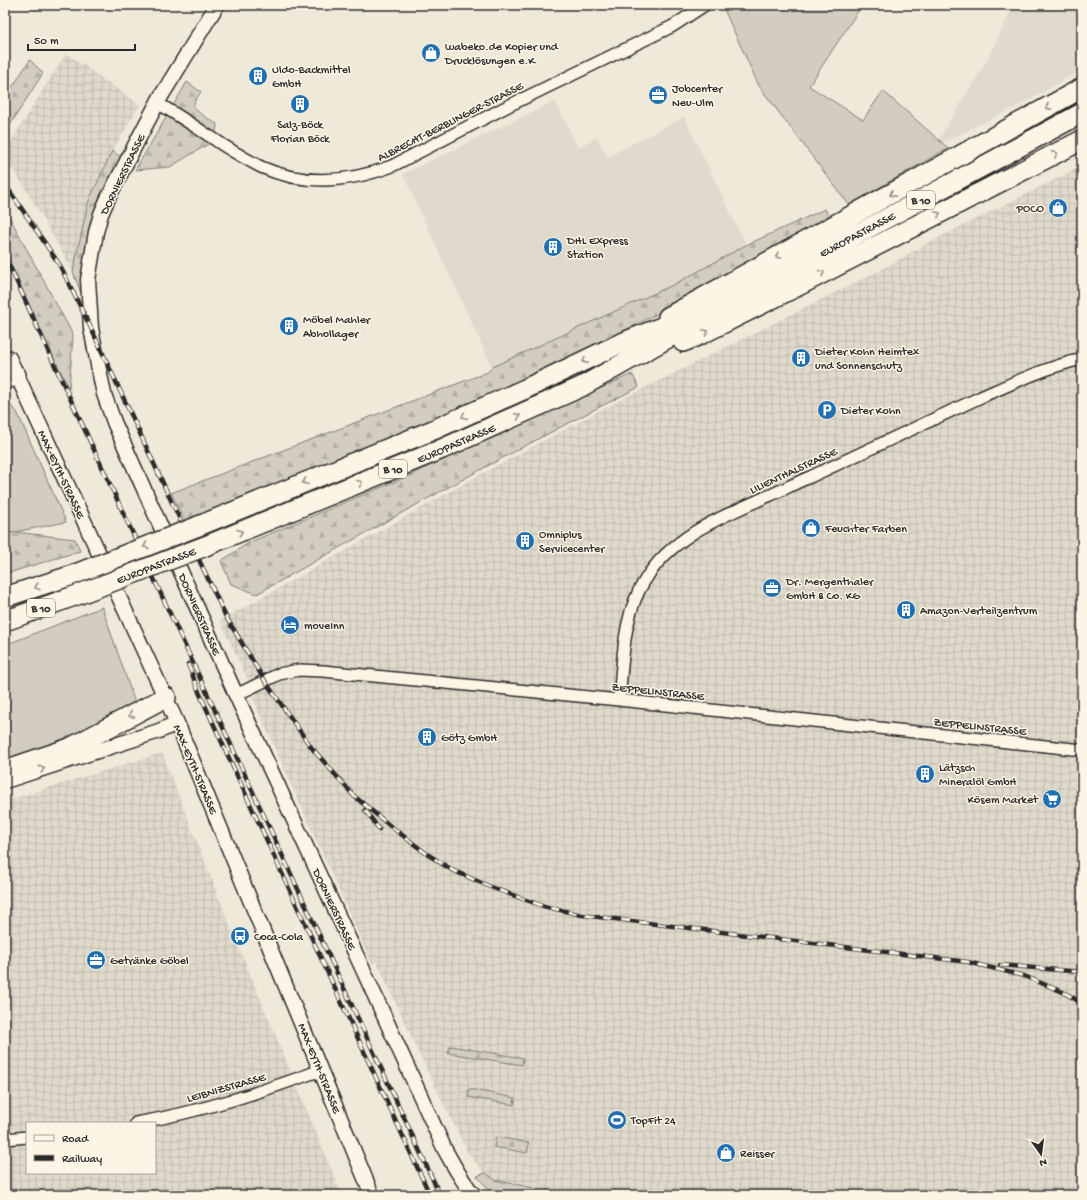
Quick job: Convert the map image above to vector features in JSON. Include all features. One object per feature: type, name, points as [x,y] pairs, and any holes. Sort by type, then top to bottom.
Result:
[{"type":"highway","points":[[620,344],[1082,88]]},
{"type":"highway","name":"EUROPASTRASSE","points":[[5,621],[204,547],[442,449],[581,387],[759,286],[1082,113]]},
{"type":"highway","points":[[581,387],[702,334],[1082,140]]},
{"type":"highway","name":"EUROPASTRASSE","points":[[5,597],[70,576],[196,527],[433,430],[552,377],[620,344],[759,286]]},
{"type":"highway","points":[[5,770],[70,748],[166,697]]},
{"type":"street","name":"DORNIERSTRASSE","points":[[217,5],[157,103],[108,198],[96,232],[88,280],[91,328],[104,394],[114,422],[236,695],[445,1150],[454,1168],[473,1193]]},
{"type":"street","name":"ALBRECHT-BERBLINGER-STRASSE","points":[[157,103],[215,140],[261,166],[278,173],[313,180],[334,180],[356,177],[392,166],[508,106],[673,26],[705,5]]},
{"type":"street","name":"MAX-EYTH-STRASSE","points":[[6,356],[11,378],[177,722],[372,1195]]},
{"type":"street","name":"LILIENTHALSTRASSE","points":[[619,700],[625,642],[635,600],[645,580],[657,562],[677,544],[699,529],[729,513],[774,494],[981,397],[1067,362],[1082,359]]},
{"type":"street","name":"ZEPPELINSTRASSE","points":[[236,695],[279,674],[299,670],[323,671],[619,700],[1082,750]]},
{"type":"street","points":[[5,781],[159,730],[177,722]]},
{"type":"street","name":"LEIBNIZSTRASSE","points":[[141,1122],[188,1112],[224,1102],[321,1070]]},
{"type":"street","points":[[5,1139],[26,1137]]},
{"type":"shaded area","points":[[1014,5],[1082,5],[1082,48],[1075,62],[1082,66],[1082,70],[1024,103],[942,143],[938,140],[986,62]]},
{"type":"shaded area","points":[[66,53],[140,105],[112,151],[88,203],[73,271],[27,191],[5,158],[5,151]]},
{"type":"shaded area","points":[[555,101],[578,147],[597,137],[607,157],[684,117],[746,245],[675,284],[492,367],[403,174]]},
{"type":"shaded area","points":[[1082,166],[1082,1195],[503,1195],[468,1153],[421,1058],[377,962],[372,964],[252,697],[255,695],[220,621],[474,478],[595,413],[886,267],[930,242]]},
{"type":"shaded area","points":[[162,753],[230,926],[342,1195],[5,1195],[5,801]]},
{"type":"green space","points":[[722,5],[862,5],[809,86],[863,120],[883,91],[948,148],[849,205],[759,86]]},
{"type":"green space","points":[[30,60],[43,73],[5,133],[5,98]]},
{"type":"green space","points":[[187,82],[201,92],[194,103],[196,109],[202,115],[217,124],[215,140],[170,167],[135,170]]},
{"type":"green space","points":[[112,151],[127,161],[108,198],[84,301],[73,272],[88,203]]},
{"type":"green space","points":[[5,209],[73,335],[69,389],[5,254]]},
{"type":"green space","points":[[825,209],[831,221],[673,306],[475,405],[188,526],[171,493],[488,372],[492,367],[675,284],[746,245]]},
{"type":"green space","points":[[632,374],[639,387],[494,462],[257,594],[231,584],[221,561],[250,542],[401,479]]},
{"type":"green space","points":[[5,400],[17,412],[66,522],[5,535]]},
{"type":"green space","points":[[15,532],[75,539],[80,551],[5,574],[5,535]]},
{"type":"green space","points":[[102,607],[135,703],[79,733],[5,761],[5,645]]},
{"type":"green space","points":[[450,1046],[523,1058],[522,1065],[448,1053]]},
{"type":"green space","points":[[469,1089],[515,1098],[514,1105],[468,1097]]},
{"type":"green space","points":[[496,1137],[529,1143],[527,1153],[494,1147]]},
{"type":"green space","points":[[486,1173],[495,1180],[533,1188],[533,1195],[494,1195],[477,1176]]},
{"type":"railway","points":[[5,184],[59,264],[91,328],[226,617],[265,681],[311,747],[354,796],[427,854],[452,870],[493,888],[543,906],[582,915],[968,962],[1024,976],[1063,992],[1082,1003]]},
{"type":"railway","points":[[5,256],[440,1195]]},
{"type":"railway","points":[[188,664],[234,769],[430,1195]]},
{"type":"railway","points":[[365,810],[379,829]]},
{"type":"railway","points":[[1000,965],[1082,972]]},
{"type":"place","name":"wabeko.de Kopier und Drucklösungen e.K","points":[[431,53]]},
{"type":"place","name":"Uldo-Backmittel GmbH","points":[[258,76]]},
{"type":"place","name":"Jobcenter Neu-Ulm","points":[[658,95]]},
{"type":"place","name":"Salz-Böck Florian Böck","points":[[300,104]]},
{"type":"place","name":"POCO","points":[[1058,208]]},
{"type":"place","name":"DHL Express Station","points":[[553,247]]},
{"type":"place","name":"Möbel Mahler Abhollager","points":[[289,326]]},
{"type":"place","name":"Dieter Kohn Heimtex und Sonnenschutz","points":[[801,358]]},
{"type":"place","name":"Dieter Kohn","points":[[827,410]]},
{"type":"place","name":"Feuchter Farben","points":[[811,528]]},
{"type":"place","name":"Omniplus Servicecenter","points":[[525,541]]},
{"type":"place","name":"Dr. Mergenthaler GmbH & Co. KG","points":[[772,588]]},
{"type":"place","name":"Amazon-Verteilzentrum","points":[[906,610]]},
{"type":"place","name":"moveInn","points":[[290,625]]},
{"type":"place","name":"Götz GmbH","points":[[427,737]]},
{"type":"place","name":"Lätzsch Mineralöl GmbH","points":[[925,774]]},
{"type":"place","name":"Kösem Market","points":[[1052,799]]},
{"type":"place","name":"Coca-Cola","points":[[240,936]]},
{"type":"place","name":"Getränke Göbel","points":[[96,960]]},
{"type":"place","name":"TopFit 24","points":[[617,1120]]},
{"type":"place","name":"Reisser","points":[[726,1153]]}]
